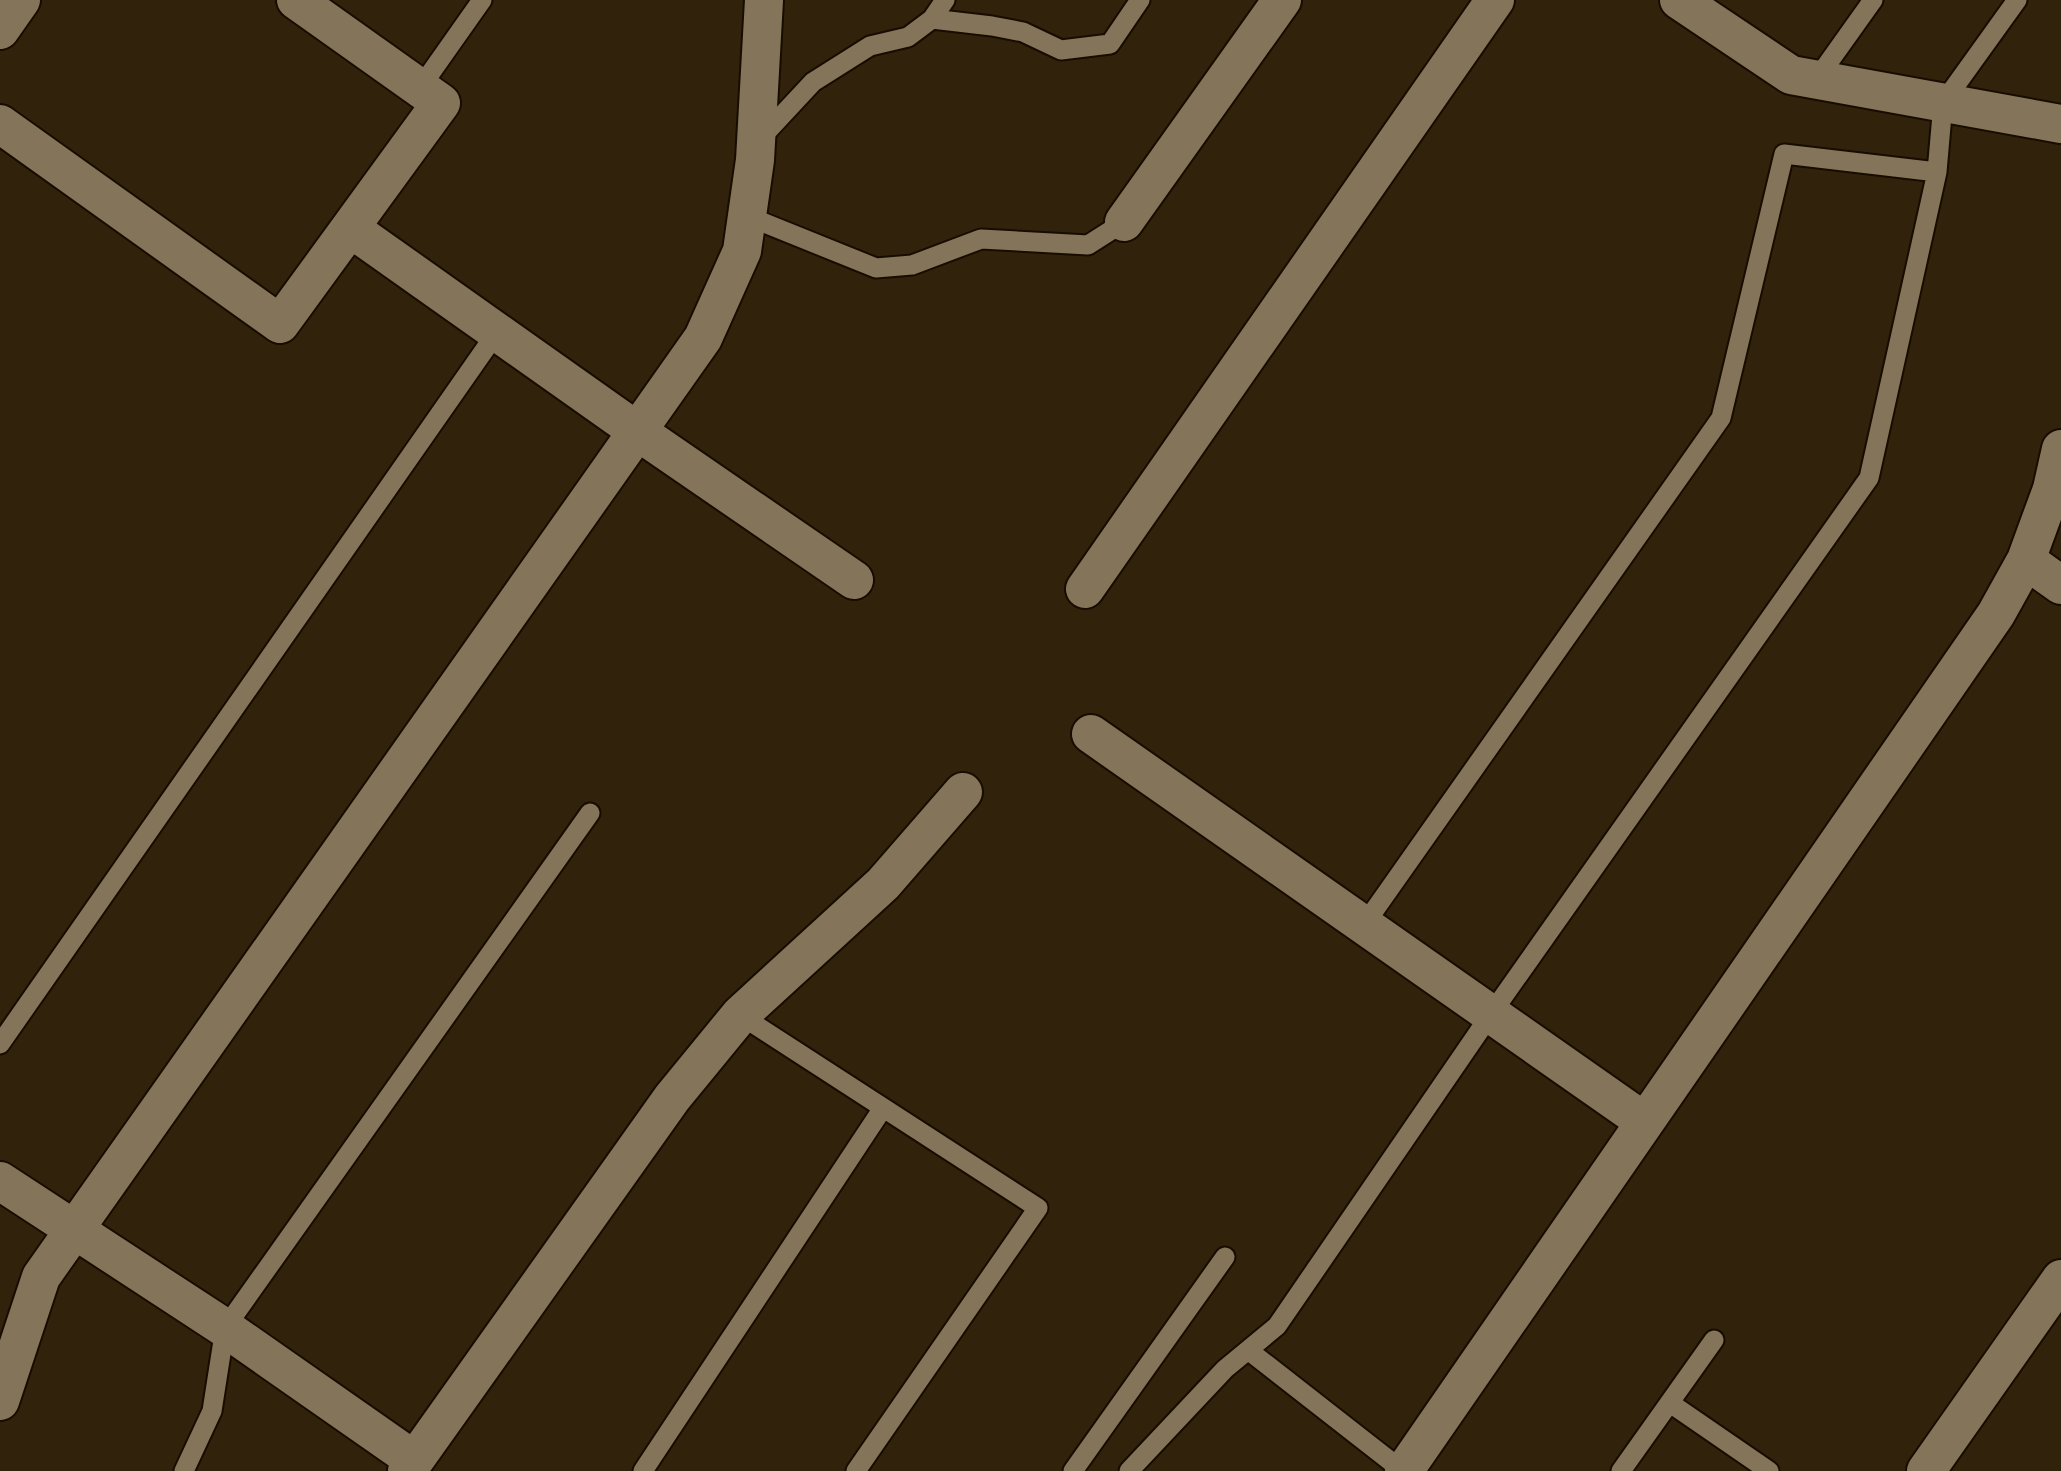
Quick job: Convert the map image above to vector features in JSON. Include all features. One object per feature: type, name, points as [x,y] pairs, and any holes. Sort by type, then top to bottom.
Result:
[{"type":"street","points":[[0,29],[21,0]]},
{"type":"street","points":[[0,124],[279,324],[441,103],[296,0]]},
{"type":"street","points":[[0,1401],[41,1277],[703,338],[742,251],[756,143],[764,0]]},
{"type":"street","points":[[1124,222],[1282,0]]},
{"type":"street","points":[[1085,589],[1495,0]]},
{"type":"street","points":[[1679,0],[1791,75],[2061,124]]},
{"type":"street","points":[[350,228],[854,580]]},
{"type":"street","points":[[1404,1471],[1996,614],[2026,560],[2052,488],[2061,449]]},
{"type":"street","points":[[2026,560],[2061,585]]},
{"type":"street","points":[[1091,734],[1645,1122]]},
{"type":"street","points":[[0,1181],[225,1328],[410,1465],[672,1098],[740,1015],[883,884],[963,792]]},
{"type":"street","points":[[1926,1471],[2061,1279]]},
{"type":"lane","points":[[420,88],[482,0]]},
{"type":"lane","points":[[756,143],[813,82],[870,46],[908,37],[932,19],[944,0]]},
{"type":"lane","points":[[932,19],[1023,32],[1061,50],[1110,44],[1140,0]]},
{"type":"lane","points":[[1816,80],[1873,0]]},
{"type":"lane","points":[[1129,1471],[1224,1369],[1277,1326],[1492,1014],[1869,478],[1937,172],[1943,103],[2017,0]]},
{"type":"lane","points":[[1364,925],[1721,418],[1784,153],[1937,172]]},
{"type":"lane","points":[[747,216],[876,268],[912,265],[981,239],[1088,245],[1124,222]]},
{"type":"lane","points":[[0,1044],[497,332]]},
{"type":"lane","points":[[184,1471],[212,1411],[225,1328],[590,813]]},
{"type":"lane","points":[[740,1015],[1038,1208],[856,1471]]},
{"type":"lane","points":[[643,1471],[883,1108]]},
{"type":"lane","points":[[1073,1471],[1225,1257]]},
{"type":"lane","points":[[1621,1471],[1714,1340]]},
{"type":"lane","points":[[1248,1349],[1404,1471]]},
{"type":"lane","points":[[1670,1403],[1769,1471]]}]
